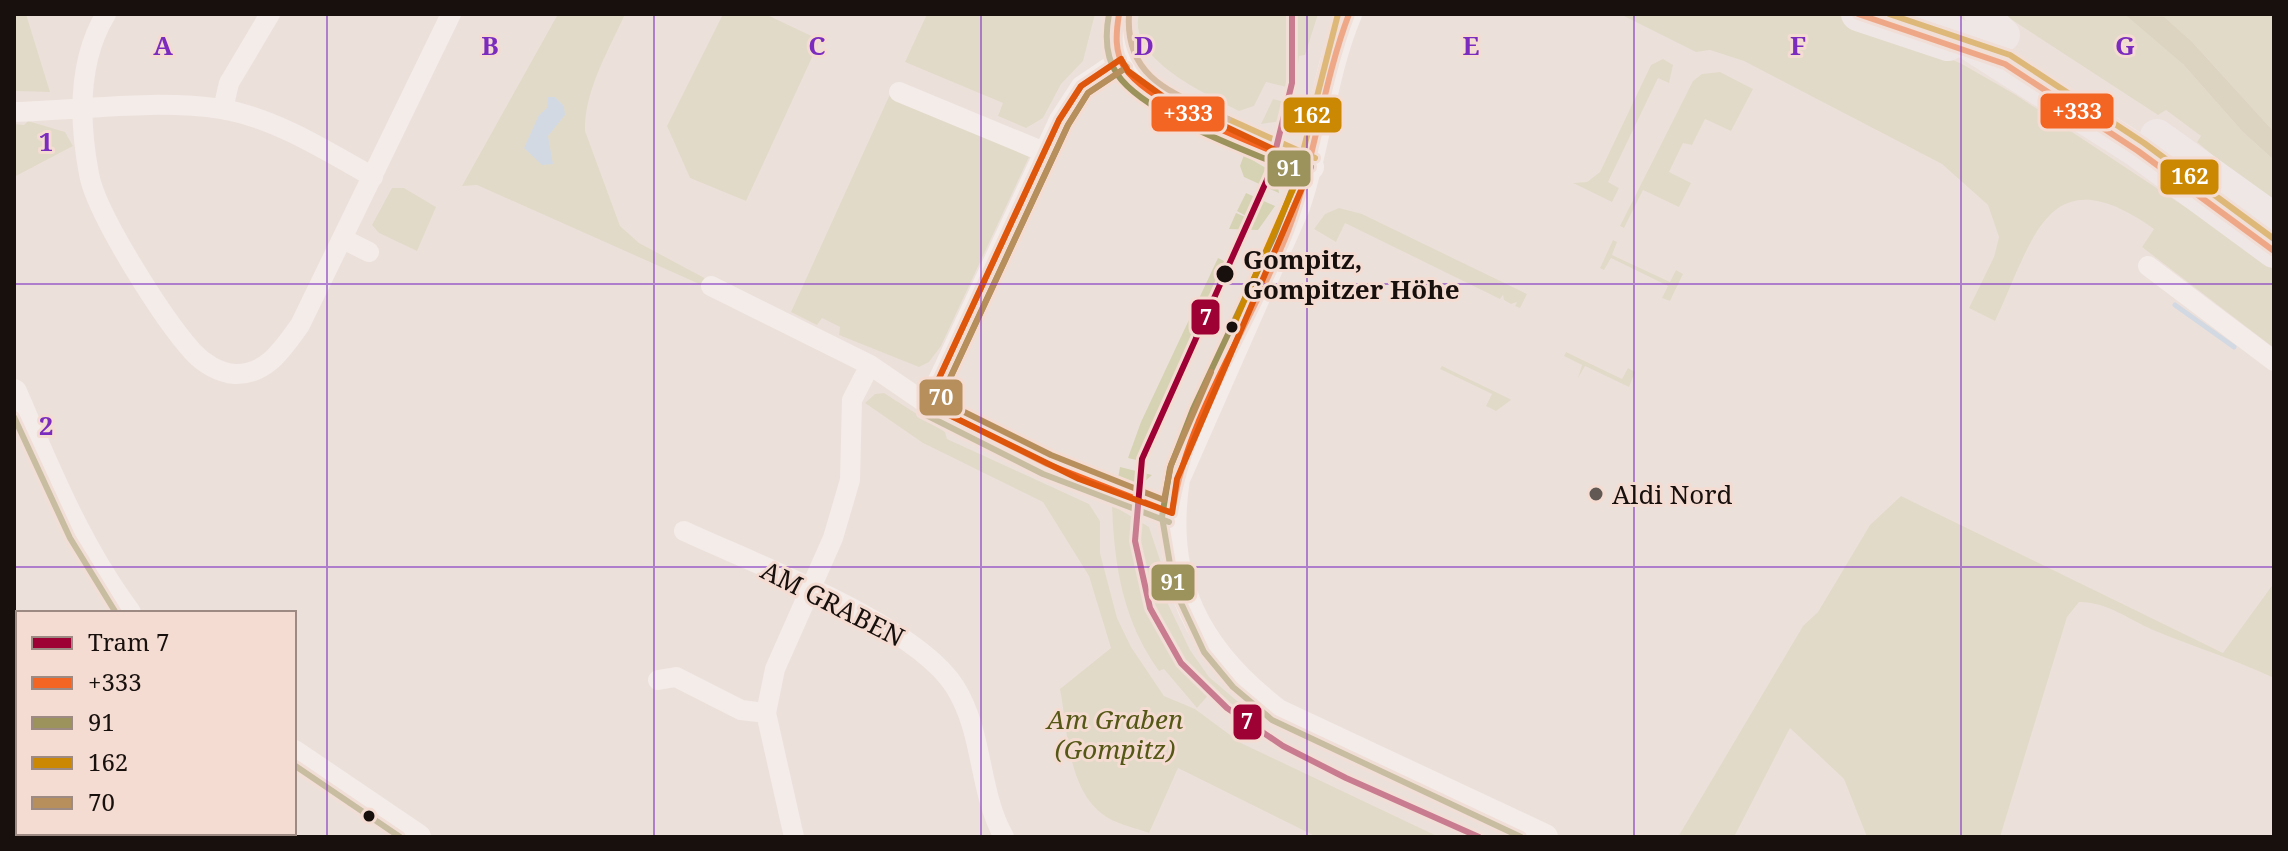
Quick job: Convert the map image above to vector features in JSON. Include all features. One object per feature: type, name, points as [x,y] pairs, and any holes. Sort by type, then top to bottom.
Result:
[{"type":"highway","points":[[1858,14],[1996,38]]},
{"type":"highway","points":[[1923,14],[1996,38],[2150,132],[2274,220]]},
{"type":"highway","points":[[1968,14],[2138,151],[2274,251]]},
{"type":"street","points":[[106,14],[87,54],[85,110],[89,175],[98,200],[161,311],[194,353],[212,367],[234,374],[253,371],[272,362],[300,325],[451,14]]},
{"type":"street","points":[[223,109],[229,83],[270,14]]},
{"type":"street","points":[[1119,14],[1115,38],[1128,71],[1165,98],[1311,167]]},
{"type":"street","points":[[1349,14],[1329,79],[1311,167],[1277,257],[1218,379],[1180,469],[1172,513],[1184,591],[1200,631],[1218,659],[1242,685],[1289,719],[1545,837]]},
{"type":"street","points":[[927,404],[1059,120],[1081,86],[1121,59]]},
{"type":"street","points":[[899,92],[1044,152]]},
{"type":"street","points":[[14,112],[170,106],[223,109],[268,123],[373,177]]},
{"type":"street","points":[[343,239],[369,252]]},
{"type":"street","points":[[2148,266],[2274,361]]},
{"type":"street","points":[[711,286],[870,365],[974,431],[1087,483],[1172,513]]},
{"type":"street","points":[[794,837],[766,713],[775,669],[833,538],[850,480],[852,400],[870,365]]},
{"type":"street","points":[[14,392],[61,502],[109,588],[126,611]]},
{"type":"street","name":"AM GRABEN","points":[[684,531],[811,589],[905,637],[955,687],[971,720],[987,794],[1004,837]]},
{"type":"street","points":[[658,680],[676,677],[741,710],[766,713]]},
{"type":"street","points":[[296,754],[418,837]]},
{"type":"highlighted area","points":[[1121,59],[1128,71],[1165,98],[1311,167],[1177,479],[1172,513],[1079,479],[927,404],[1059,120],[1081,86]]},
{"type":"green space","points":[[14,14],[26,14],[50,92],[14,91]]},
{"type":"green space","points":[[558,14],[625,14],[593,86],[585,131],[620,226],[639,243],[710,281],[706,287],[477,185],[462,186]]},
{"type":"green space","points":[[723,14],[765,14],[820,40],[746,201],[690,178],[667,126]]},
{"type":"green space","points":[[927,14],[1095,14],[1083,61],[1061,84],[1043,118],[1026,128],[998,116],[1003,103],[905,62]]},
{"type":"green space","points":[[1139,14],[1318,14],[1305,55],[1299,56],[1295,89],[1266,82],[1254,106],[1239,111],[1190,85],[1157,60],[1145,46],[1138,30]]},
{"type":"green space","points":[[1620,14],[1834,14],[1891,33],[1962,64],[2016,95],[2223,232],[2274,262],[2274,348],[2142,247],[2154,229],[2118,208],[2090,200],[2067,203],[2049,216],[2021,261],[1995,321],[1969,308],[1994,257],[1999,237],[1988,205],[1942,164],[1744,61],[1710,50],[1696,52]]},
{"type":"green space","points":[[2003,14],[2274,14],[2274,132],[2193,43],[2183,64],[2243,132],[2274,160],[2274,207],[2197,142],[2201,136],[2166,110],[2158,115]]},
{"type":"green space","points":[[1663,59],[1673,65],[1669,83],[1658,78],[1608,182],[1619,188],[1612,202],[1573,183],[1587,182],[1600,172],[1651,65]]},
{"type":"green space","points":[[1720,72],[1753,89],[1731,131],[1705,119],[1692,145],[1683,143],[1669,172],[1691,183],[1679,207],[1643,190],[1624,228],[1620,226],[1693,81],[1702,74]]},
{"type":"green space","points":[[891,92],[1029,157],[941,346],[929,362],[919,367],[839,335],[840,327],[822,318],[817,325],[791,312]]},
{"type":"green space","points":[[1273,99],[1301,106],[1288,120],[1261,124]]},
{"type":"green space","points":[[28,121],[65,132],[73,146],[14,177],[14,124],[24,125]]},
{"type":"green space","points":[[1244,155],[1276,174],[1279,193],[1244,177],[1240,166]]},
{"type":"green space","points":[[392,188],[404,188],[436,207],[417,251],[379,233],[372,225]]},
{"type":"green space","points":[[1246,193],[1275,206],[1258,230],[1229,229],[1236,213],[1257,222],[1237,211]]},
{"type":"green space","points":[[1339,208],[1362,214],[1527,294],[1520,308],[1515,306],[1517,302],[1511,304],[1504,300],[1503,295],[1500,299],[1345,223],[1336,242],[1314,229],[1325,214]]},
{"type":"green space","points":[[1613,240],[1617,242],[1612,255],[1670,282],[1676,270],[1683,274],[1670,301],[1662,298],[1668,286],[1611,258],[1604,270],[1600,268]]},
{"type":"green space","points":[[1218,258],[1232,265],[1168,401],[1145,462],[1128,458],[1141,422]]},
{"type":"green space","points":[[1566,352],[1622,379],[1628,368],[1635,372],[1629,387],[1585,366],[1578,378],[1582,365],[1564,356]]},
{"type":"green space","points":[[1442,366],[1511,400],[1496,411],[1486,406],[1492,394],[1440,369]]},
{"type":"green space","name":"Am Graben (Gompitz)","points":[[884,393],[945,432],[947,439],[1089,504],[1100,521],[1100,553],[1117,618],[1131,647],[1164,696],[1195,709],[1241,743],[1439,837],[1317,837],[1178,768],[1149,833],[1108,818],[1094,807],[1084,793],[1072,760],[1060,689],[1111,648],[1089,576],[1043,502],[923,443],[865,403],[875,394]]},
{"type":"green space","points":[[1120,467],[1152,475],[1144,482],[1117,484]]},
{"type":"green space","points":[[1901,496],[2223,653],[2274,583],[2274,678],[2153,630],[2108,608],[2079,602],[2067,617],[2000,837],[1867,837],[1844,779],[1790,728],[1734,837],[1678,837],[1803,626],[1818,612],[1870,525]]},
{"type":"green space","points":[[1112,505],[1149,527],[1161,563],[1158,564],[1168,604],[1190,650],[1209,677],[1257,718],[1252,722],[1212,691],[1197,708],[1164,669],[1159,671],[1137,633],[1123,592],[1115,550]]},
{"type":"shaded area","points":[[2127,16],[2164,17],[2193,43],[2274,132],[2274,160],[2243,132],[2183,64]]},
{"type":"water","points":[[548,97],[555,97],[564,106],[565,115],[548,136],[553,164],[542,165],[524,148],[539,115],[547,108]]},
{"type":"waterway","points":[[2175,305],[2234,347]]},
{"type":"tram line","name":"7","points":[[1292,14],[1292,83],[1270,173],[1142,459],[1135,541],[1150,608],[1181,663],[1227,708],[1283,746],[1346,778],[1479,837]]},
{"type":"transit line","name":"91","points":[[1109,14],[1107,37],[1110,60],[1117,74],[1132,90],[1177,120],[1307,176]]},
{"type":"transit line","name":"+333","points":[[1119,14],[1117,49],[1125,68],[1139,83],[1184,112],[1311,167]]},
{"type":"transit line","name":"162","points":[[1234,324],[1294,187],[1338,14]]},
{"type":"transit line","name":"+333","points":[[1172,513],[1191,440],[1288,231],[1349,14]]},
{"type":"transit line","name":"+333","points":[[1858,14],[2005,64],[2138,151],[2274,251]]},
{"type":"transit line","name":"162","points":[[1889,14],[2010,55],[2144,143],[2274,239]]},
{"type":"transit line","name":"70","points":[[1129,15],[1130,37],[1136,56],[1145,70],[1173,93],[1228,119]]},
{"type":"transit line","name":"+333","points":[[927,404],[1059,120],[1081,86],[1121,59]]},
{"type":"transit line","name":"91","points":[[936,408],[1068,125],[1088,93],[1127,67]]},
{"type":"transit line","name":"70","points":[[1127,67],[1088,93],[1068,125],[940,400],[1051,455],[1164,500],[1171,465],[1211,372]]},
{"type":"transit line","name":"162","points":[[1228,119],[1315,158]]},
{"type":"transit line","name":"91","points":[[1302,164],[1274,236],[1193,409],[1170,468],[1162,517],[1174,588],[1204,652],[1233,687],[1272,720],[1521,837]]},
{"type":"transit line","name":"+333","points":[[927,404],[1047,464],[1172,513]]},
{"type":"transit line","name":"91","points":[[922,413],[1043,474],[1169,522]]},
{"type":"transit line","name":"91","points":[[14,417],[70,538],[115,611]]},
{"type":"transit line","name":"91","points":[[296,766],[400,837]]},
{"type":"place","name":"Gompitz, Gompitzer Höhe","points":[[1225,274]]},
{"type":"place","name":"Aldi Nord","points":[[1596,494]]}]
